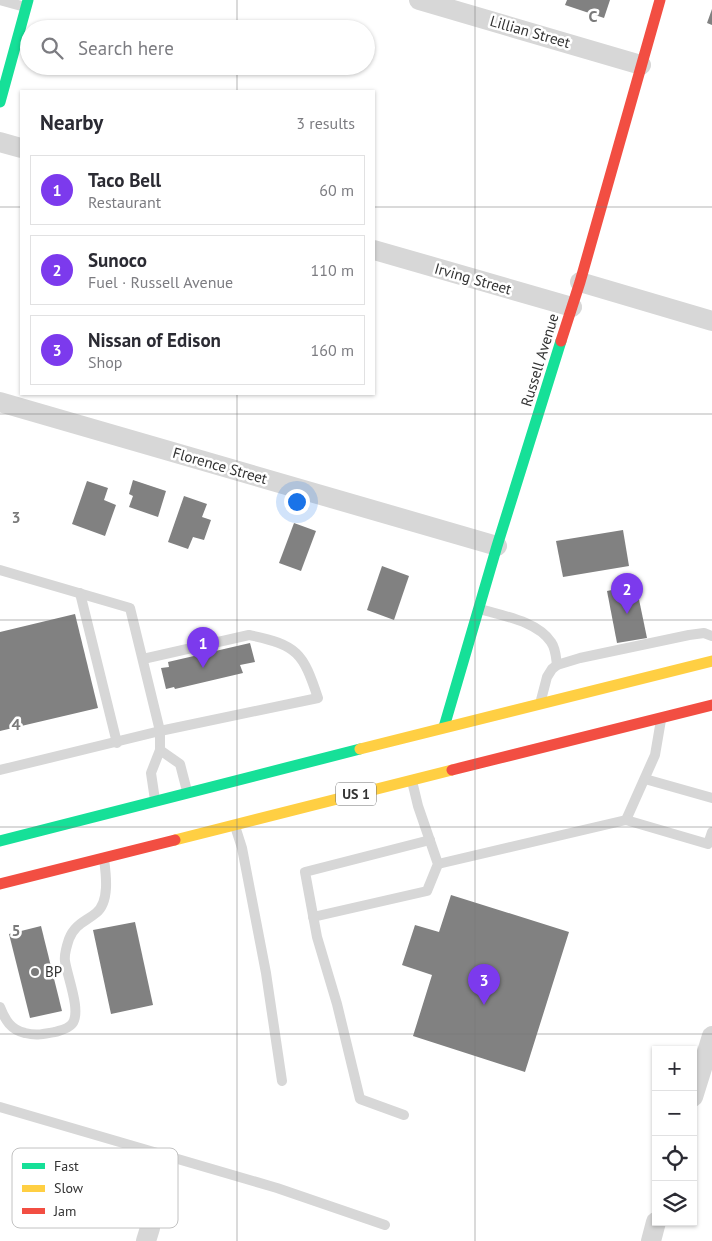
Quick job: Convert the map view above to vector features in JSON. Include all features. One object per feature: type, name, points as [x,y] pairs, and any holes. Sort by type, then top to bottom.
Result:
[{"type":"main road","name":"Russell Avenue","points":[[444,727],[497,546],[580,282],[660,0]]},
{"type":"main road","points":[[23,20],[27,4]]},
{"type":"main road","points":[[0,102],[20,29]]},
{"type":"main road","points":[[0,842],[155,800],[712,661]]},
{"type":"main road","name":"US 1","points":[[0,884],[712,705]]},
{"type":"street","name":"Lillian Street","points":[[419,0],[641,65]]},
{"type":"street","points":[[0,142],[20,148]]},
{"type":"street","name":"Irving Street","points":[[375,250],[572,307]]},
{"type":"street","points":[[580,282],[712,321]]},
{"type":"street","name":"Florence Street","points":[[0,402],[497,546]]},
{"type":"street","points":[[697,1091],[706,1079],[712,1036]]},
{"type":"street","points":[[651,1241],[655,1226]]},
{"type":"lane","points":[[0,0],[27,4]]},
{"type":"lane","points":[[0,570],[130,608],[160,731],[160,750],[151,773],[155,800]]},
{"type":"lane","points":[[80,593],[117,743]]},
{"type":"lane","points":[[479,609],[520,621],[541,630],[552,643],[557,665]]},
{"type":"lane","points":[[540,703],[547,677],[557,665],[580,658],[689,634],[712,636]]},
{"type":"lane","points":[[0,770],[160,731],[318,698],[304,661],[287,646],[249,635],[142,659]]},
{"type":"lane","points":[[626,820],[655,755],[661,717]]},
{"type":"lane","points":[[160,750],[180,764],[188,792]]},
{"type":"lane","points":[[645,779],[712,798]]},
{"type":"lane","points":[[313,917],[427,891],[438,864],[411,780]]},
{"type":"lane","points":[[438,864],[626,820],[708,844],[712,832]]},
{"type":"lane","points":[[235,825],[242,848],[266,973],[282,1080]]},
{"type":"lane","points":[[404,1116],[360,1098],[337,1004],[317,938],[305,872],[430,840]]},
{"type":"lane","points":[[0,1007],[4,1018],[18,1032],[36,1036],[64,1030],[72,1024],[76,1014],[72,987],[64,959],[69,939],[76,928],[84,920],[98,913],[106,894],[104,858]]},
{"type":"lane","points":[[0,1107],[141,1148]]},
{"type":"lane","points":[[178,1159],[278,1188],[384,1225]]},
{"type":"building","points":[[567,0],[610,0],[604,18],[565,5]]},
{"type":"building","points":[[712,9],[712,25],[707,23]]},
{"type":"building","points":[[133,480],[166,491],[158,517],[129,507],[133,496],[129,494]]},
{"type":"building","points":[[87,481],[108,488],[104,500],[116,505],[105,536],[72,524]]},
{"type":"building","points":[[184,496],[207,504],[202,517],[211,520],[204,540],[193,537],[188,549],[168,542]]},
{"type":"building","points":[[294,523],[316,531],[301,571],[279,563]]},
{"type":"building","points":[[623,530],[629,566],[563,577],[556,541]]},
{"type":"building","points":[[382,566],[409,576],[394,620],[367,610]]},
{"type":"building","points":[[636,585],[647,638],[617,643],[607,591]]},
{"type":"building","points":[[75,614],[98,708],[0,731],[0,632]]},
{"type":"building","points":[[250,643],[255,662],[240,665],[243,673],[175,689],[174,687],[166,689],[161,668],[169,667],[168,662]]},
{"type":"building","points":[[451,895],[569,932],[525,1072],[413,1036],[432,975],[402,965],[415,925],[439,932]]},
{"type":"building","points":[[135,922],[153,1005],[111,1014],[93,930]]},
{"type":"building","name":"BP","points":[[41,926],[62,1011],[30,1018],[9,934]]},
{"type":"traffic: fast","points":[[23,20],[28,0]]},
{"type":"traffic: fast","points":[[0,102],[20,29]]},
{"type":"traffic: fast","points":[[444,727],[497,546],[561,341]]},
{"type":"traffic: fast","points":[[0,841],[360,749]]},
{"type":"traffic: slow","points":[[360,749],[712,661]]},
{"type":"traffic: slow","points":[[175,840],[452,770]]},
{"type":"traffic: jam","points":[[561,341],[580,282],[660,0]]},
{"type":"traffic: jam","points":[[452,770],[712,705]]},
{"type":"traffic: jam","points":[[0,884],[175,840]]},
{"type":"place","name":"Sunoco","points":[[627,614]]},
{"type":"place","name":"Taco Bell","points":[[203,668]]},
{"type":"place","name":"BP","points":[[35,972]]},
{"type":"place","name":"Nissan of Edison","points":[[484,1005]]}]
